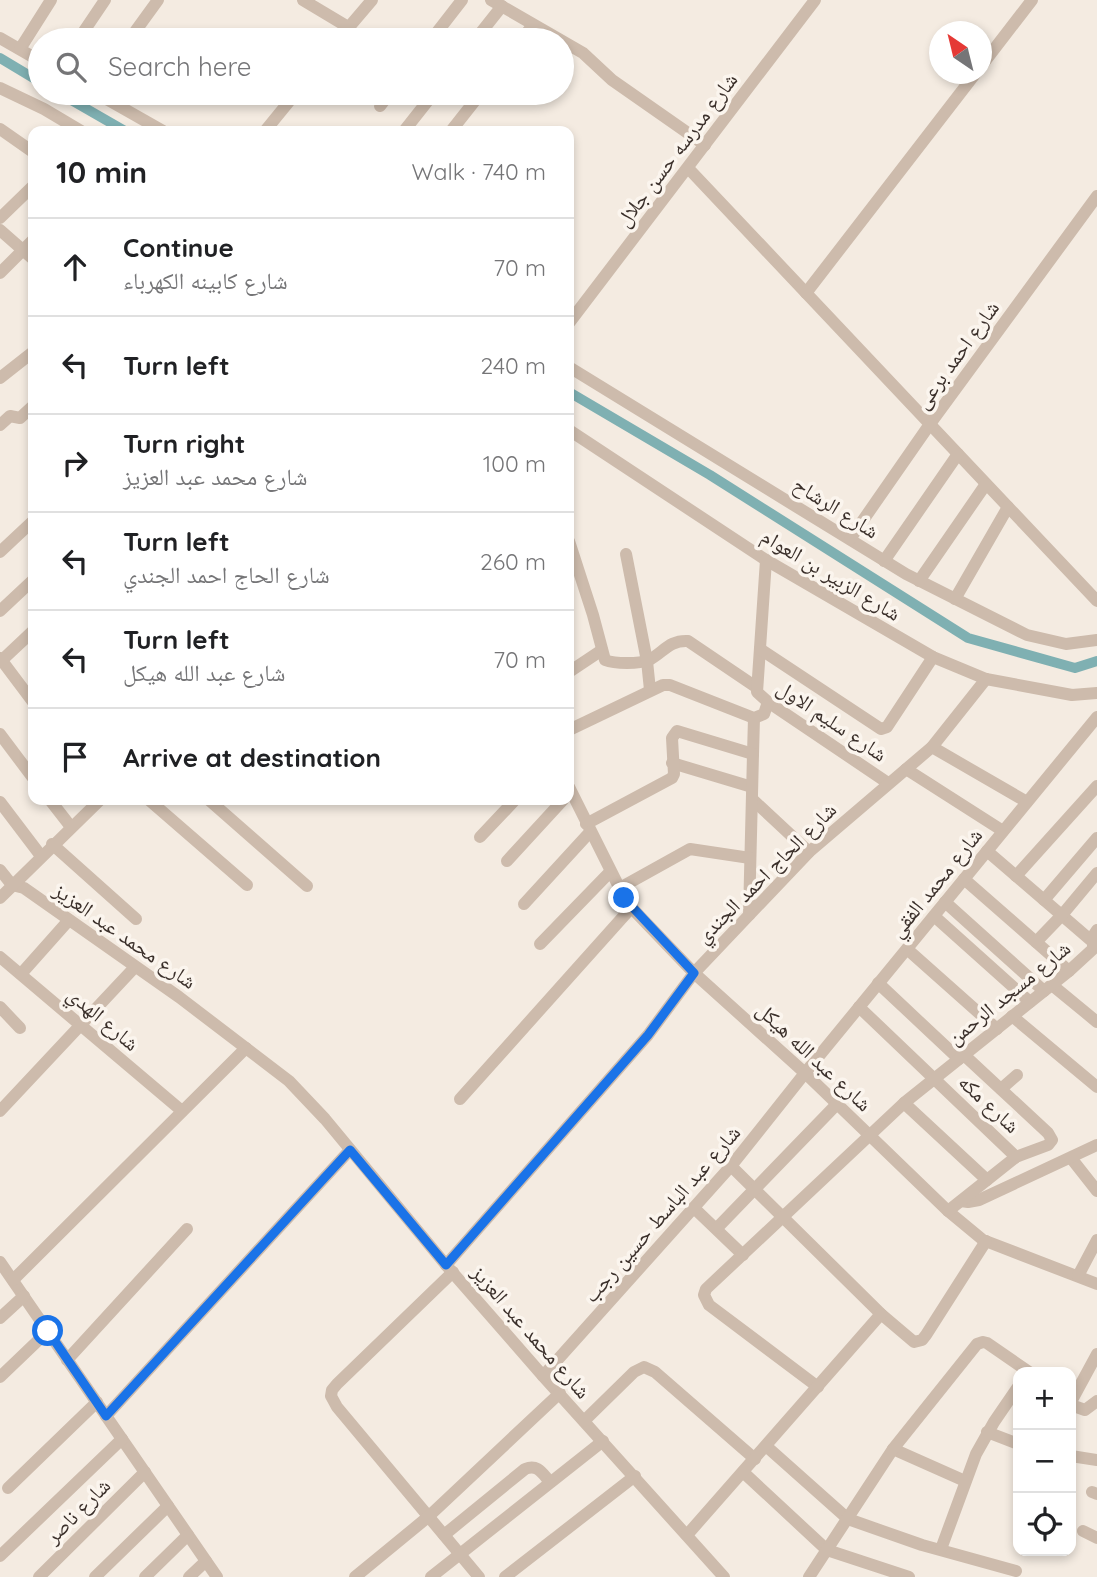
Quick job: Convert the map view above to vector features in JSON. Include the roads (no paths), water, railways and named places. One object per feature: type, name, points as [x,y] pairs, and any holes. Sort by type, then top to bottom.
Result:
[{"type":"street","points":[[33,28],[51,0]]},
{"type":"street","points":[[86,28],[105,0]]},
{"type":"street","points":[[138,28],[158,0]]},
{"type":"street","points":[[303,0],[348,27],[372,0]]},
{"type":"street","points":[[441,28],[463,0]]},
{"type":"street","name":"شارع مدرسه حسن جلال","points":[[574,316],[815,0]]},
{"type":"street","points":[[992,52],[1032,0]]},
{"type":"street","points":[[482,28],[496,3],[539,28]]},
{"type":"street","points":[[20,49],[28,36]]},
{"type":"street","points":[[0,37],[28,54]]},
{"type":"street","points":[[574,47],[612,80],[705,145]]},
{"type":"street","points":[[806,293],[967,84]]},
{"type":"street","points":[[0,88],[28,101]]},
{"type":"street","points":[[36,105],[73,126]]},
{"type":"street","points":[[117,105],[154,126]]},
{"type":"street","points":[[269,126],[286,105]]},
{"type":"street","points":[[408,126],[425,105]]},
{"type":"street","points":[[455,126],[472,105]]},
{"type":"street","points":[[0,129],[28,149]]},
{"type":"street","points":[[688,168],[1097,601]]},
{"type":"street","points":[[0,218],[28,191]]},
{"type":"street","name":"شارع احمد برعى","points":[[850,539],[930,424],[1097,196]]},
{"type":"street","points":[[0,230],[28,254]]},
{"type":"street","points":[[0,273],[28,245]]},
{"type":"street","points":[[0,378],[28,356]]},
{"type":"street","name":"شارع الرشاح","points":[[574,369],[919,581],[1016,630],[1040,639],[1066,644],[1097,640]]},
{"type":"street","points":[[0,425],[10,416],[20,418],[28,411]]},
{"type":"street","name":"شارع الزبير بن العوام","points":[[574,433],[766,560],[933,657],[986,679],[1072,695],[1097,693]]},
{"type":"street","points":[[884,561],[958,454]]},
{"type":"street","points":[[919,581],[986,484]]},
{"type":"street","points":[[955,599],[1008,507]]},
{"type":"street","points":[[0,552],[28,526]]},
{"type":"street","points":[[626,554],[650,690]]},
{"type":"street","points":[[574,556],[604,659],[608,662],[647,661],[672,643],[688,641],[756,687]]},
{"type":"street","name":"شارع سليم الاول","points":[[766,560],[756,687],[758,695],[888,783]]},
{"type":"street","points":[[0,611],[28,585]]},
{"type":"street","points":[[28,636],[1,659],[28,684]]},
{"type":"street","points":[[760,649],[881,729],[887,727],[933,657]]},
{"type":"street","points":[[574,669],[602,650]]},
{"type":"street","name":"شارع الحاج احمد الجندي","points":[[428,1517],[337,1407],[331,1396],[332,1390],[450,1269],[648,1035],[694,973],[809,852],[932,747],[986,679]]},
{"type":"street","points":[[574,728],[657,686],[670,685],[754,718],[764,715],[768,702]]},
{"type":"street","name":"شارع محمد الفقي","points":[[805,1073],[1097,717]]},
{"type":"street","points":[[748,915],[754,718]]},
{"type":"street","points":[[524,904],[588,828],[672,778],[672,738],[679,730],[753,754]]},
{"type":"street","points":[[0,734],[28,771]]},
{"type":"street","points":[[932,747],[1027,802]]},
{"type":"street","points":[[672,763],[752,793],[809,852]]},
{"type":"street","points":[[906,769],[1003,831]]},
{"type":"street","points":[[1016,876],[1097,786]]},
{"type":"street","points":[[0,802],[41,856]]},
{"type":"street","name":"شارع عبد الله هيكل","points":[[574,804],[618,889],[631,908],[694,973],[805,1073],[948,1210],[986,1241],[1095,1280]]},
{"type":"street","points":[[54,805],[71,827]]},
{"type":"street","points":[[0,898],[95,805]]},
{"type":"street","points":[[155,805],[247,885]]},
{"type":"street","points":[[215,805],[307,886]]},
{"type":"street","points":[[480,837],[510,805]]},
{"type":"street","points":[[507,861],[557,805]]},
{"type":"street","points":[[1044,900],[1097,838]]},
{"type":"street","points":[[52,844],[136,919]]},
{"type":"street","points":[[618,889],[690,849],[750,858]]},
{"type":"street","points":[[987,851],[1094,943]]},
{"type":"street","points":[[0,870],[12,885]]},
{"type":"street","points":[[540,944],[610,872]]},
{"type":"street","points":[[1036,942],[1097,873]]},
{"type":"street","points":[[964,879],[1069,971]]},
{"type":"street","name":"شارع محمد عبد العزيز","points":[[12,885],[24,888],[212,1020],[289,1081],[543,1376],[724,1577]]},
{"type":"street","points":[[945,902],[1048,988],[1097,1022]]},
{"type":"street","points":[[460,1099],[631,908]]},
{"type":"street","points":[[934,916],[1030,1002]]},
{"type":"street","points":[[21,974],[69,920]]},
{"type":"street","name":"شارع مسجد الرحمن","points":[[818,1387],[705,1300],[706,1289],[904,1103],[1093,949],[1093,936],[1097,930]]},
{"type":"street","points":[[907,949],[997,1029]]},
{"type":"street","name":"شارع الهدي","points":[[0,957],[182,1111]]},
{"type":"street","points":[[1,1109],[135,967]]},
{"type":"street","points":[[878,984],[1001,1089],[1048,1133],[1052,1140],[1048,1145],[1016,1157],[948,1210]]},
{"type":"street","points":[[0,1007],[20,1028]]},
{"type":"street","name":"شارع مكه","points":[[859,1007],[1016,1157]]},
{"type":"street","points":[[1012,1016],[1097,1087]]},
{"type":"street","points":[[13,1280],[246,1048]]},
{"type":"street","name":"شارع عبد الباسط حسين رجب","points":[[543,1376],[731,1166],[805,1073]]},
{"type":"street","points":[[1001,1089],[1017,1074]]},
{"type":"street","points":[[904,1103],[987,1180]]},
{"type":"street","points":[[717,1228],[837,1104]]},
{"type":"street","points":[[961,1201],[979,1200],[1097,1146]]},
{"type":"street","points":[[106,1416],[350,1150]]},
{"type":"street","points":[[1071,1158],[1097,1191]]},
{"type":"street","points":[[731,1166],[881,1314],[910,1339],[918,1342],[986,1241]]},
{"type":"street","points":[[694,1208],[743,1255]]},
{"type":"street","points":[[67,1360],[187,1229]]},
{"type":"street","points":[[1078,1276],[1097,1240]]},
{"type":"street","points":[[2,1268],[13,1280],[217,1577]]},
{"type":"street","points":[[0,1318],[24,1296]]},
{"type":"street","points":[[687,1535],[881,1314]]},
{"type":"street","points":[[0,1377],[48,1331]]},
{"type":"street","points":[[809,1577],[893,1449],[980,1342],[986,1343],[1022,1367]]},
{"type":"street","points":[[1076,1392],[1097,1354]]},
{"type":"street","points":[[583,1421],[634,1371],[644,1367],[655,1372],[755,1459]]},
{"type":"street","points":[[355,1577],[428,1517],[560,1393]]},
{"type":"street","points":[[941,1549],[965,1481],[987,1432],[1013,1394]]},
{"type":"street","points":[[1076,1402],[1085,1410],[1097,1401]]},
{"type":"street","points":[[8,1488],[97,1402]]},
{"type":"street","points":[[987,1432],[1013,1442]]},
{"type":"street","points":[[0,1556],[122,1438]]},
{"type":"street","points":[[431,1577],[603,1441]]},
{"type":"street","points":[[766,1446],[848,1519],[1016,1571]]},
{"type":"street","points":[[893,1449],[965,1481]]},
{"type":"street","points":[[1076,1457],[1097,1460]]},
{"type":"street","points":[[444,1535],[525,1469],[534,1466],[551,1482]]},
{"type":"street","name":"شارع ناصر","points":[[39,1577],[145,1472]]},
{"type":"street","points":[[743,1472],[827,1550],[909,1577]]},
{"type":"street","points":[[505,1577],[635,1476]]},
{"type":"street","points":[[95,1577],[168,1506]]},
{"type":"street","points":[[428,1517],[479,1577]]},
{"type":"street","points":[[1083,1531],[1097,1538]]},
{"type":"street","points":[[145,1577],[188,1535]]},
{"type":"street","points":[[190,1577],[206,1561]]},
{"type":"waterway","points":[[0,58],[28,75]]},
{"type":"waterway","points":[[80,105],[116,126]]},
{"type":"waterway","points":[[574,395],[710,475],[968,638],[1075,668],[1097,661]]}]
